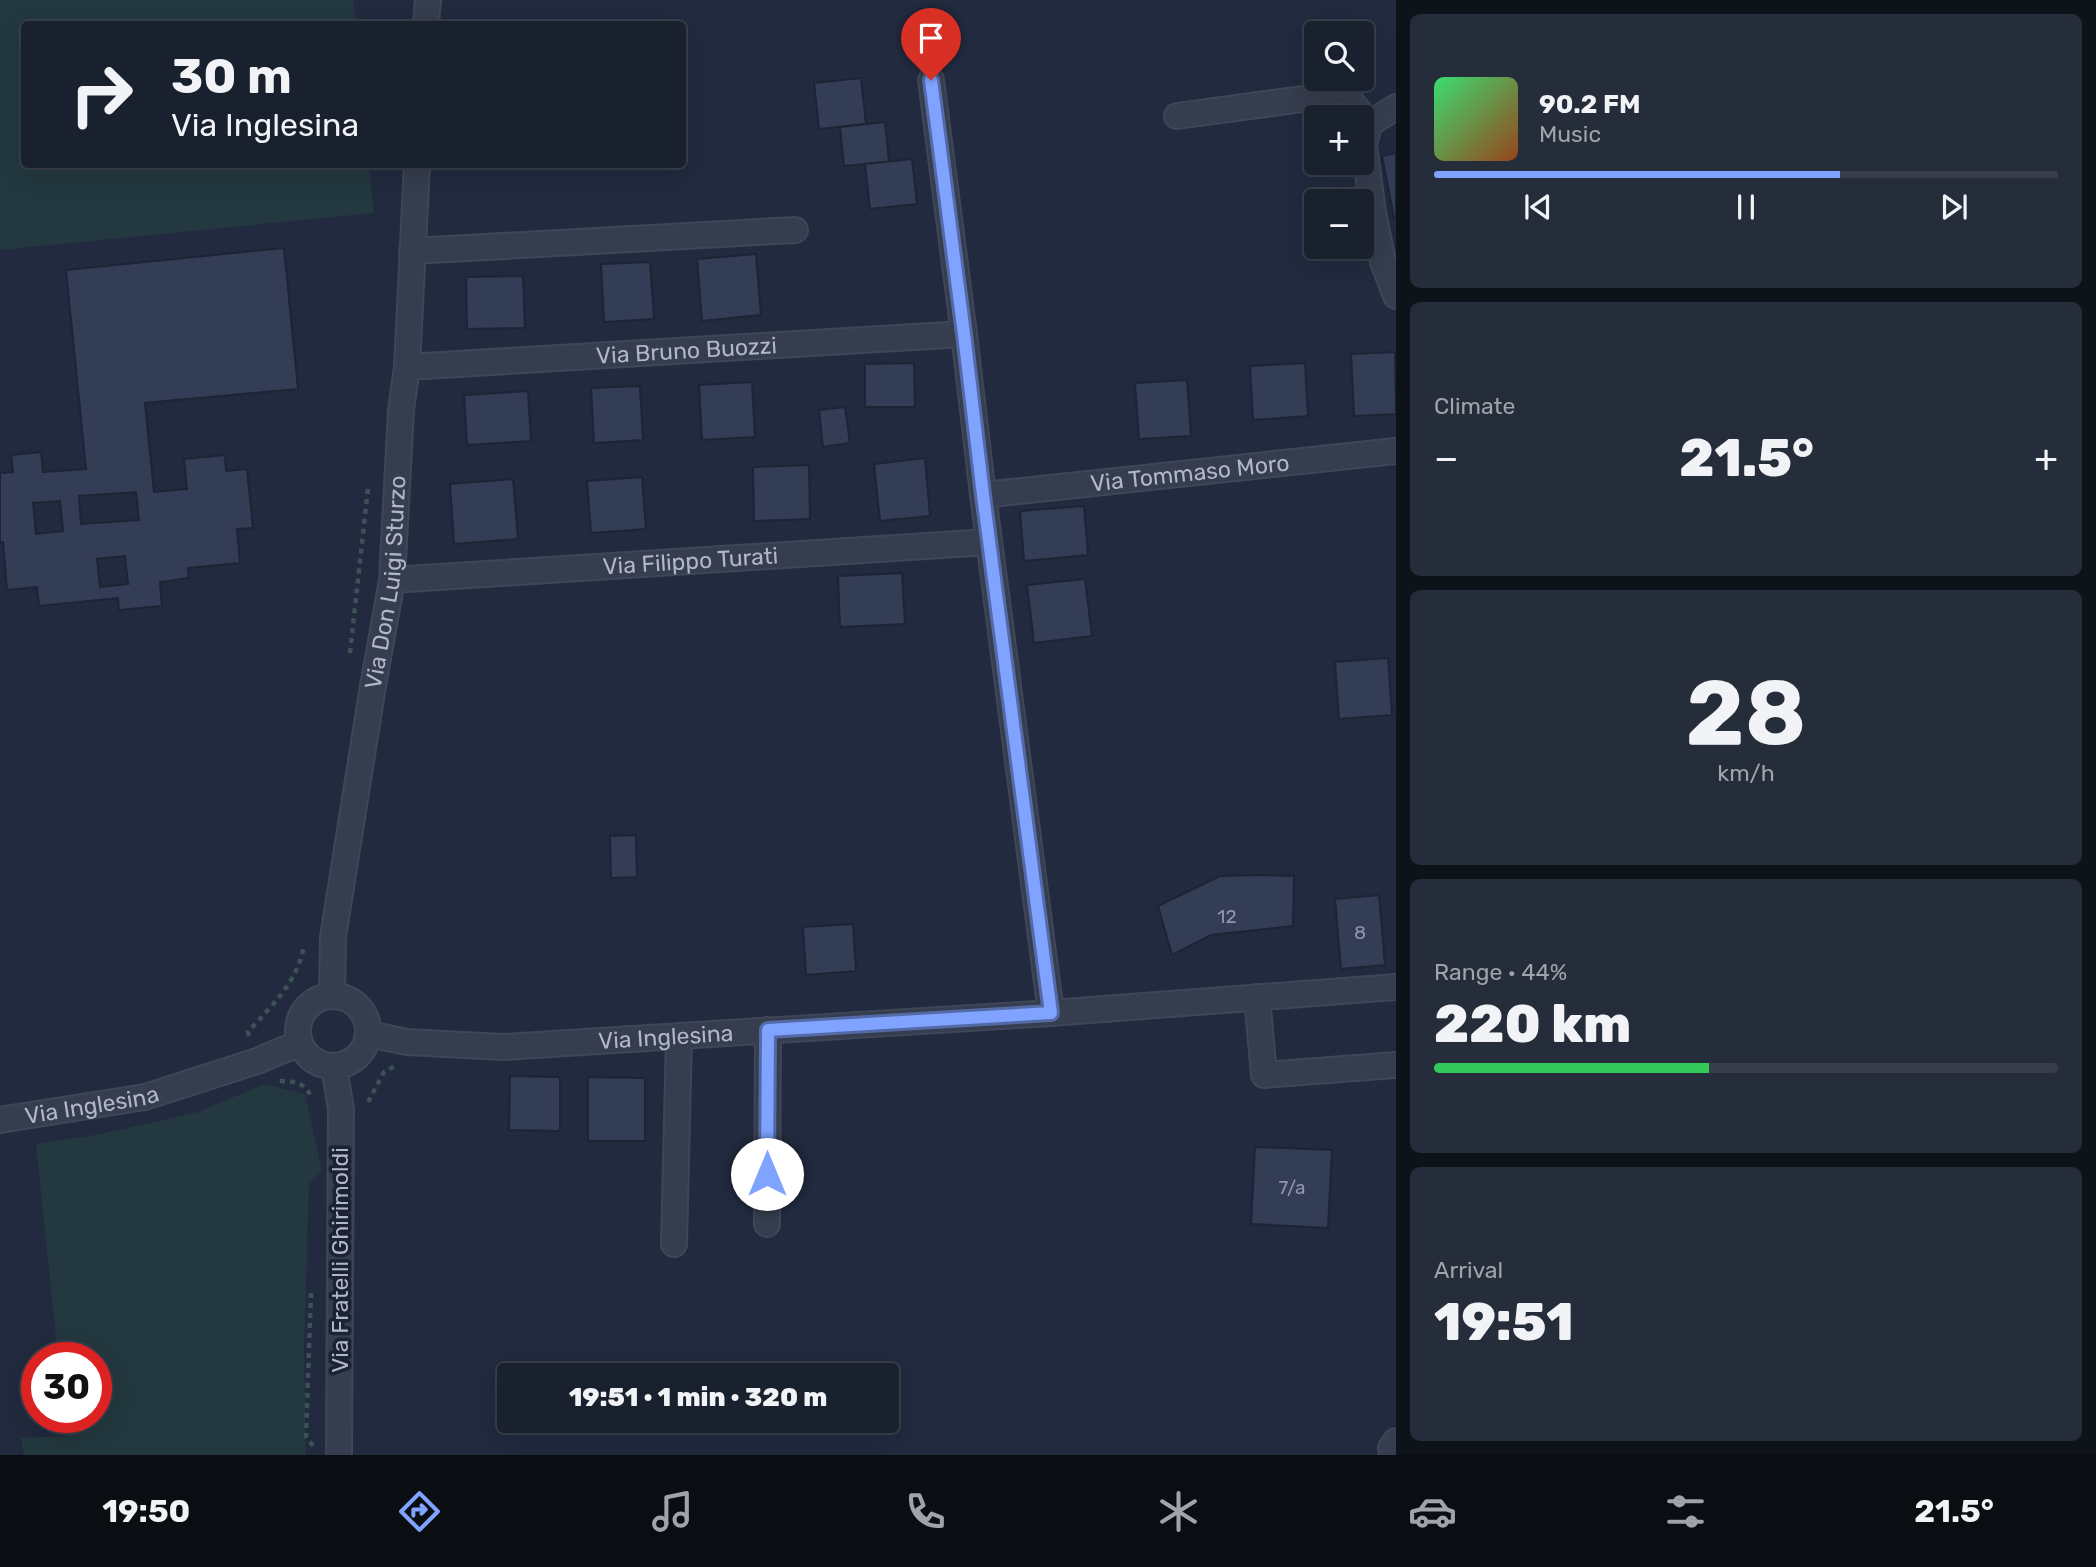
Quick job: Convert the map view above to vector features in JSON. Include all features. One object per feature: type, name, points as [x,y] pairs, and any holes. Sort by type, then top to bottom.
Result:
[{"type":"street","points":[[426,21],[428,0]]},
{"type":"street","points":[[931,80],[1051,1013]]},
{"type":"street","points":[[1177,116],[1325,96],[1350,100],[1354,105]]},
{"type":"street","points":[[1374,120],[1396,107]]},
{"type":"street","name":"Via Don Luigi Sturzo","points":[[332,996],[334,937],[392,580],[401,411],[407,367],[417,168]]},
{"type":"street","points":[[1368,175],[1383,262],[1396,296]]},
{"type":"street","points":[[412,251],[795,230]]},
{"type":"street","name":"Via Bruno Buozzi","points":[[407,367],[964,334]]},
{"type":"street","name":"Via Tommaso Moro","points":[[983,495],[1396,451]]},
{"type":"street","name":"Via Filippo Turati","points":[[392,580],[989,542]]},
{"type":"street","name":"Via Inglesina","points":[[368,1034],[407,1042],[503,1046],[1051,1013],[1396,987]]},
{"type":"street","points":[[332,996],[341,997],[352,1002],[361,1011],[367,1022],[368,1034],[364,1048],[356,1058],[334,1067],[315,1062],[305,1054],[300,1043],[298,1026],[309,1005],[332,996]]},
{"type":"street","points":[[1257,997],[1264,1075],[1396,1065]]},
{"type":"street","points":[[767,1224],[768,1030]]},
{"type":"street","points":[[674,1244],[679,1036]]},
{"type":"street","name":"Via Inglesina","points":[[0,1119],[145,1097],[257,1061],[300,1043]]},
{"type":"street","name":"Via Fratelli Ghirimoldi","points":[[334,1067],[341,1110],[339,1455]]},
{"type":"street","points":[[1392,1455],[1391,1448],[1396,1441]]},
{"type":"path","points":[[349,659],[369,482]]},
{"type":"path","points":[[257,1061],[248,1032],[295,976],[302,959],[306,932]]},
{"type":"green space","points":[[0,0],[353,0],[356,21],[21,21],[21,168],[369,168],[374,213],[0,250]]},
{"type":"green space","points":[[264,1084],[305,1094],[322,1171],[309,1184],[304,1350],[306,1455],[24,1455],[21,1438],[66,1436],[66,1433],[112,1433],[112,1342],[56,1342],[36,1144],[101,1134],[198,1112]]},
{"type":"building","points":[[861,78],[866,124],[819,129],[814,83]]},
{"type":"building","points":[[885,122],[889,162],[844,166],[840,127]]},
{"type":"building","points":[[1396,153],[1396,218],[1394,218],[1382,156]]},
{"type":"building","points":[[912,159],[917,204],[870,209],[865,164]]},
{"type":"building","points":[[284,248],[298,389],[145,403],[154,492],[187,489],[184,459],[225,455],[226,471],[247,469],[253,528],[237,529],[240,563],[188,568],[189,578],[160,582],[162,606],[119,610],[118,598],[39,606],[37,587],[7,590],[3,542],[0,542],[0,473],[13,472],[11,455],[41,452],[43,472],[86,469],[66,270]],"holes":[[[136,492],[139,520],[81,524],[79,496]],[[60,501],[63,531],[36,534],[33,503]],[[125,556],[128,584],[100,587],[97,559]]]},
{"type":"building","points":[[756,254],[761,315],[702,321],[697,259]]},
{"type":"building","points":[[650,262],[654,319],[604,322],[601,264]]},
{"type":"building","points":[[523,276],[525,328],[467,329],[466,277]]},
{"type":"building","points":[[1395,352],[1396,414],[1354,416],[1351,354]]},
{"type":"building","points":[[914,363],[915,407],[865,407],[865,364]]},
{"type":"building","points":[[1305,363],[1308,416],[1253,420],[1250,366]]},
{"type":"building","points":[[1187,380],[1191,436],[1139,439],[1135,383]]},
{"type":"building","points":[[752,382],[755,437],[702,440],[699,385]]},
{"type":"building","points":[[640,386],[643,440],[594,443],[591,388]]},
{"type":"building","points":[[528,391],[531,441],[467,445],[464,395]]},
{"type":"building","points":[[845,407],[850,443],[823,447],[819,410]]},
{"type":"building","points":[[925,458],[930,516],[880,521],[874,464]]},
{"type":"building","points":[[809,465],[810,519],[754,521],[753,467]]},
{"type":"building","points":[[642,477],[646,529],[591,533],[587,481]]},
{"type":"building","points":[[513,479],[518,539],[454,544],[450,484]]},
{"type":"building","points":[[1084,506],[1088,555],[1024,561],[1020,511]]},
{"type":"building","points":[[902,573],[905,624],[840,627],[838,576]]},
{"type":"building","points":[[1085,579],[1092,636],[1034,643],[1027,585]]},
{"type":"building","points":[[1388,658],[1392,715],[1339,719],[1335,662]]},
{"type":"building","points":[[636,835],[637,877],[611,878],[610,836]]},
{"type":"building","points":[[1220,876],[1294,876],[1293,926],[1211,935],[1172,955],[1158,906]]},
{"type":"building","points":[[1379,895],[1385,965],[1341,969],[1335,899]]},
{"type":"building","points":[[853,924],[856,971],[806,975],[803,927]]},
{"type":"building","points":[[510,1076],[560,1077],[560,1131],[509,1130]]},
{"type":"building","points":[[588,1077],[645,1078],[645,1141],[588,1141]]},
{"type":"building","points":[[1255,1147],[1332,1150],[1328,1228],[1251,1224]]},
{"type":"route","points":[[767,1174],[768,1030],[1051,1013],[931,80]]}]
